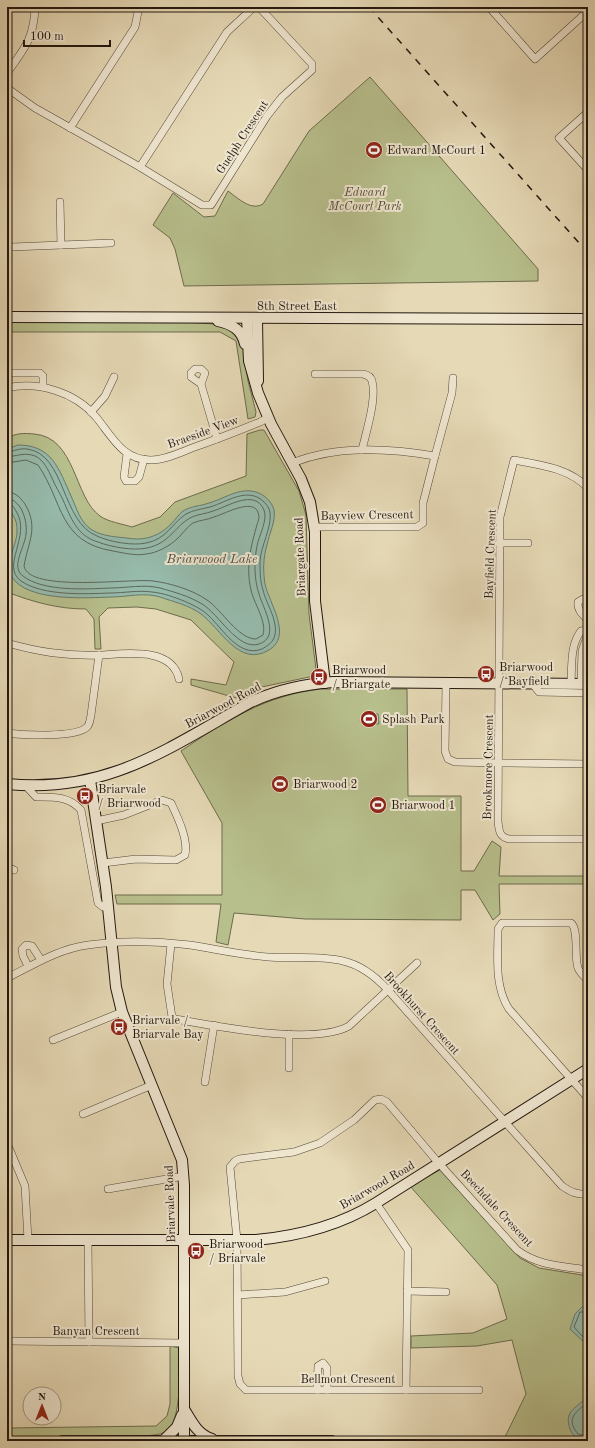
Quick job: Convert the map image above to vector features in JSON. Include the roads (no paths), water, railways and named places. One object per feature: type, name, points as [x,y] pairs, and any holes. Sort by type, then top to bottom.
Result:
[{"type":"street","points":[[7,73],[26,47],[33,30],[35,7]]},
{"type":"street","points":[[70,128],[135,27],[139,7]]},
{"type":"street","points":[[140,167],[227,32],[254,7]]},
{"type":"street","name":"Guelph Crescent","points":[[7,88],[35,108],[140,167],[202,205],[211,205],[267,116],[282,97],[312,70],[312,64],[259,7]]},
{"type":"street","points":[[488,7],[535,59],[588,11]]},
{"type":"street","points":[[588,112],[560,138],[588,170]]},
{"type":"street","points":[[60,202],[61,245]]},
{"type":"street","points":[[7,246],[111,242]]},
{"type":"street","name":"8th Street East","points":[[7,317],[588,319]]},
{"type":"street","points":[[192,318],[221,322],[235,327],[244,338],[249,361]]},
{"type":"street","name":"Briargate Road","points":[[252,319],[249,361],[258,393],[268,418],[306,488],[314,527],[315,601],[325,683]]},
{"type":"street","name":"Briargate Road","points":[[252,319],[258,393]]},
{"type":"street","points":[[7,372],[40,373],[42,376],[43,387]]},
{"type":"street","points":[[315,374],[366,374],[372,380],[371,408],[362,450]]},
{"type":"street","points":[[91,412],[106,396],[114,377]]},
{"type":"street","points":[[292,463],[308,457],[362,450],[399,450],[435,456],[452,393],[453,378]]},
{"type":"street","points":[[201,384],[217,439]]},
{"type":"street","name":"Braeside View","points":[[7,388],[19,386],[43,387],[68,396],[91,412],[114,442],[127,454],[151,460],[172,455],[217,439],[268,418]]},
{"type":"street","points":[[127,454],[124,477],[126,481],[135,481],[138,477],[144,459]]},
{"type":"street","name":"Bayview Crescent","points":[[314,527],[417,527],[423,522],[423,503],[435,456]]},
{"type":"street","name":"Bayfield Crescent","points":[[500,682],[500,517],[514,460],[556,469],[573,475],[588,488]]},
{"type":"street","points":[[499,543],[528,543]]},
{"type":"street","points":[[588,602],[583,599],[578,602],[579,610],[588,620]]},
{"type":"street","points":[[580,683],[582,651],[588,631]]},
{"type":"street","points":[[7,643],[30,650],[56,655],[145,654],[157,657],[172,666],[178,673],[179,680]]},
{"type":"street","points":[[7,733],[45,735],[63,734],[86,728],[89,725],[91,715],[99,655]]},
{"type":"street","name":"Brookmore Crescent","points":[[500,682],[498,821],[500,833],[502,836],[509,839],[588,838]]},
{"type":"street","name":"Briarwood Road","points":[[7,784],[63,784],[90,780],[151,759],[239,709],[267,695],[291,688],[325,683],[580,683]]},
{"type":"street","name":"Briarwood Road","points":[[532,683],[539,692],[588,693]]},
{"type":"street","points":[[446,684],[445,751],[448,759],[455,762],[588,764]]},
{"type":"street","name":"Briarvale Road","points":[[90,780],[103,863],[116,987],[122,1012],[178,1147],[184,1176],[184,1441]]},
{"type":"street","points":[[25,785],[36,797],[65,798],[74,802],[81,810],[98,903],[103,907],[108,906]]},
{"type":"street","points":[[96,821],[124,815],[162,800],[168,800],[171,803],[181,826],[186,850],[185,855],[176,860],[136,859],[103,863]]},
{"type":"street","points":[[7,867],[14,870]]},
{"type":"street","points":[[588,981],[578,968],[575,955],[575,931],[574,925],[571,923],[502,923],[498,929],[499,981],[502,999],[588,1098]]},
{"type":"street","name":"Brookhurst Crescent","points":[[7,978],[28,966],[71,948],[111,942],[151,942],[267,957],[344,961],[369,972],[388,990],[562,1186],[570,1192],[580,1195],[588,1194]]},
{"type":"street","points":[[171,944],[167,984],[172,1017],[175,1019],[256,1032],[289,1034],[333,1033],[340,1031],[349,1026],[417,963]]},
{"type":"street","points":[[28,966],[22,954],[22,949],[26,945],[32,946],[41,960]]},
{"type":"street","points":[[53,1040],[122,1012]]},
{"type":"street","points":[[205,1082],[214,1025]]},
{"type":"street","points":[[289,1034],[289,1068]]},
{"type":"street","name":"Briarwood Road","points":[[7,1240],[237,1240],[274,1238],[303,1234],[334,1224],[376,1203],[440,1164],[588,1069]]},
{"type":"street","points":[[83,1114],[152,1085]]},
{"type":"street","name":"Beechdale Crescent","points":[[237,1240],[230,1174],[230,1167],[235,1161],[294,1152],[320,1143],[354,1120],[375,1100],[381,1099],[387,1102],[517,1250],[528,1258],[542,1263],[588,1270]]},
{"type":"street","points":[[7,1143],[24,1186],[28,1240]]},
{"type":"street","points":[[108,1189],[184,1176]]},
{"type":"street","name":"Bellmont Crescent","points":[[237,1240],[238,1376],[240,1384],[246,1390],[406,1390],[407,1291],[409,1256],[407,1245],[376,1203]]},
{"type":"street","points":[[88,1240],[89,1342]]},
{"type":"street","points":[[238,1295],[285,1292],[325,1281]]},
{"type":"street","points":[[407,1291],[446,1292]]},
{"type":"street","name":"Banyan Crescent","points":[[7,1341],[184,1342]]},
{"type":"street","points":[[317,1390],[318,1366],[323,1363],[327,1368],[327,1390]]},
{"type":"street","points":[[406,1390],[479,1390]]},
{"type":"street","points":[[164,1440],[177,1427],[184,1409]]},
{"type":"street","points":[[184,1409],[198,1431],[204,1436],[216,1440]]},
{"type":"street","points":[[62,1441],[332,1441]]},
{"type":"water","name":"Briarwood Lake","points":[[18,445],[30,446],[39,449],[53,460],[84,523],[92,530],[109,536],[133,539],[150,537],[161,532],[183,511],[189,508],[244,491],[256,492],[264,496],[274,510],[273,523],[265,555],[264,569],[267,592],[278,619],[279,636],[276,644],[269,650],[258,654],[249,654],[231,644],[201,614],[186,606],[160,597],[142,595],[117,597],[61,597],[36,592],[25,588],[16,582],[11,576],[9,564],[16,537],[17,526],[7,503],[6,483],[7,449]]},
{"type":"water","name":"Splash Park","points":[[364,714],[378,714],[379,724],[362,723],[360,720]]},
{"type":"water","points":[[582,1307],[588,1310],[588,1346],[570,1329],[575,1314]]},
{"type":"water","points":[[588,1393],[588,1437],[582,1439],[573,1435],[568,1422],[571,1412],[582,1402]]},
{"type":"railway","points":[[369,7],[588,253]]},
{"type":"place","name":"Edward McCourt 1","points":[[374,150]]},
{"type":"place","name":"Briarwood / Bayfield","points":[[486,674]]},
{"type":"place","name":"Briarwood / Briargate","points":[[319,677]]},
{"type":"place","name":"Splash Park","points":[[369,719]]},
{"type":"place","name":"Briarwood 2","points":[[280,784]]},
{"type":"place","name":"Briarvale / Briarwood","points":[[85,796]]},
{"type":"place","name":"Briarwood 1","points":[[378,805]]},
{"type":"place","name":"Briarvale / Briarvale Bay","points":[[119,1027]]},
{"type":"place","name":"Briarwood / Briarvale","points":[[196,1251]]},
{"type":"park label","name":"Edward McCourt Park","points":[[365,199]]}]
